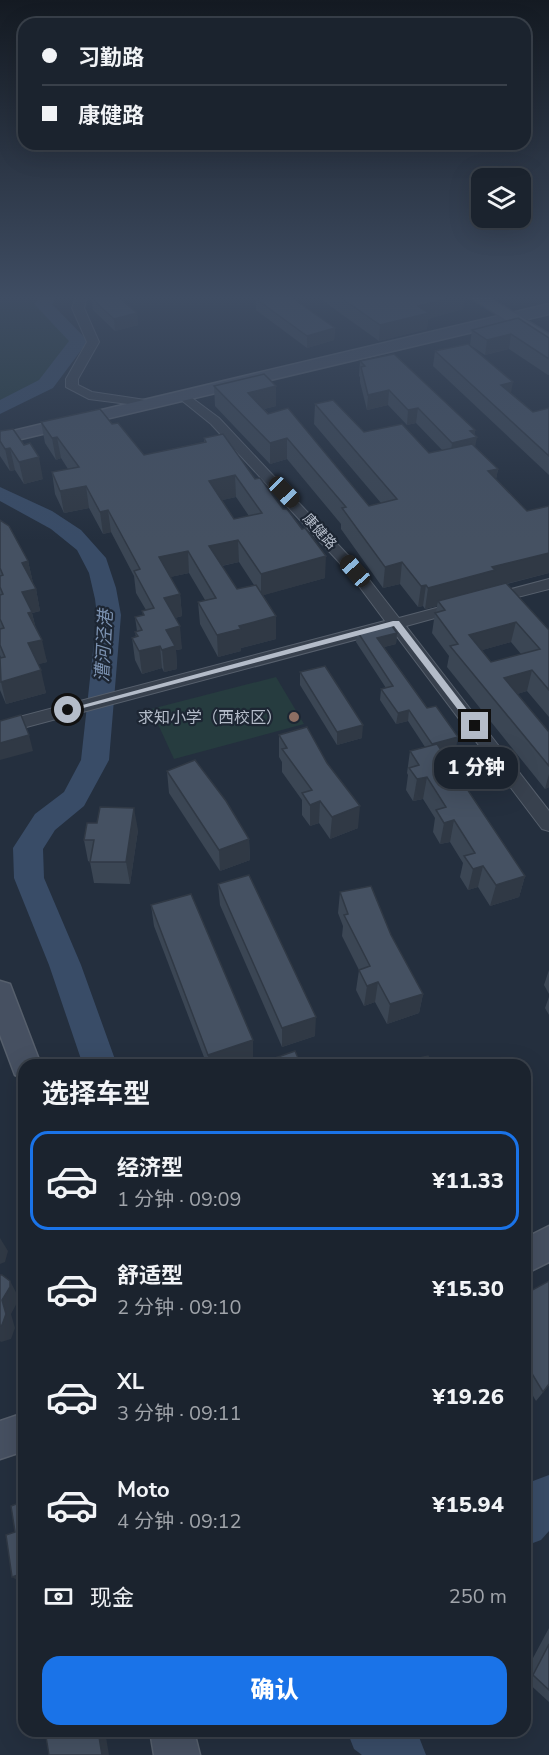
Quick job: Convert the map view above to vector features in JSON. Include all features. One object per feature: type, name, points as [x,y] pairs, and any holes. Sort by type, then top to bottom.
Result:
[{"type":"street","points":[[73,377],[72,387],[82,393],[148,404]]},
{"type":"street","points":[[0,439],[264,377]]},
{"type":"street","name":"康健路","points":[[184,396],[215,421],[320,529],[396,623],[549,824]]},
{"type":"street","points":[[0,728],[549,584]]},
{"type":"street","points":[[0,993],[24,1059]]},
{"type":"street","points":[[531,1254],[549,1244]]},
{"type":"street","points":[[0,1440],[18,1434]]},
{"type":"street","points":[[173,1737],[177,1755]]},
{"type":"green space","points":[[0,377],[51,377],[46,384],[0,408]]},
{"type":"green space","points":[[276,677],[304,724],[174,759],[151,709]]},
{"type":"building","points":[[252,377],[267,377],[276,386],[248,393],[268,414],[288,408],[369,506],[397,499],[315,404],[333,400],[364,432],[402,424],[429,453],[472,444],[498,469],[488,471],[527,511],[549,506],[549,553],[492,567],[495,570],[428,588],[426,585],[421,586],[402,562],[385,567],[342,508],[346,507],[287,438],[270,443],[214,386]]},
{"type":"building","points":[[363,377],[418,377],[475,430],[470,431],[477,437],[452,443],[418,408],[408,410],[389,390],[368,395]]},
{"type":"building","points":[[463,377],[507,377],[513,382],[501,385],[533,412],[549,408],[549,456]]},
{"type":"building","points":[[100,409],[112,424],[118,423],[144,455],[206,442],[204,438],[223,434],[255,479],[260,478],[283,509],[287,509],[302,529],[305,528],[326,556],[261,574],[238,540],[209,546],[237,589],[256,585],[276,616],[239,626],[241,629],[217,635],[198,602],[216,598],[188,551],[159,557],[180,594],[164,598],[180,626],[166,630],[175,646],[162,650],[160,646],[139,651],[132,638],[138,636],[135,632],[142,630],[135,617],[144,615],[142,611],[154,608],[134,571],[140,569],[108,510],[100,512],[86,486],[60,491],[52,472],[79,467],[57,437],[52,438],[41,422]],"holes":[[[235,475],[262,513],[234,519],[209,481]]]},
{"type":"building","points":[[13,429],[24,445],[30,443],[39,457],[19,462],[10,448],[5,449],[0,441],[0,431]]},
{"type":"building","points":[[0,520],[9,526],[28,561],[22,563],[36,589],[22,592],[32,612],[28,613],[42,640],[28,643],[41,670],[1,682],[0,658],[5,657],[0,645],[0,629],[4,628],[0,619],[0,595],[3,594],[0,587],[0,576],[3,575],[0,568]]},
{"type":"building","points":[[506,583],[549,630],[549,690],[532,670],[504,678],[549,732],[549,766],[450,646],[458,644],[435,613],[445,610],[438,601]],"holes":[[[516,622],[540,649],[491,662],[469,635]]]},
{"type":"building","points":[[389,622],[397,633],[377,638],[427,708],[436,706],[458,737],[432,744],[409,710],[398,713],[381,689],[393,686],[357,631]]},
{"type":"building","points":[[325,666],[363,725],[337,732],[300,672]]},
{"type":"building","points":[[21,715],[29,735],[0,743],[0,721]]},
{"type":"building","points":[[307,727],[327,763],[360,806],[332,817],[320,801],[310,805],[302,793],[312,790],[282,749],[287,748],[279,735]]},
{"type":"building","points":[[437,744],[525,876],[496,885],[483,866],[473,869],[464,856],[475,853],[454,820],[444,823],[436,810],[446,807],[427,777],[417,779],[409,768],[419,765],[410,751]]},
{"type":"building","points":[[195,760],[226,801],[249,839],[219,850],[167,771]]},
{"type":"building","points":[[100,807],[134,808],[126,862],[90,862],[94,840],[84,840],[87,823],[97,823]]},
{"type":"building","points":[[249,875],[316,1017],[282,1028],[218,884]]},
{"type":"building","points":[[371,886],[391,935],[423,994],[390,1004],[378,982],[367,986],[359,970],[370,966],[344,915],[348,914],[340,892]]},
{"type":"building","points":[[191,894],[253,1040],[208,1055],[151,905]]},
{"type":"building","points":[[295,1051],[298,1059],[272,1059]]},
{"type":"building","points":[[0,1275],[10,1281],[10,1287],[2,1300],[6,1314],[0,1326]]},
{"type":"building","points":[[549,1281],[549,1384],[543,1392],[531,1372],[531,1291]]},
{"type":"building","points":[[18,1503],[18,1575],[12,1577],[6,1535],[15,1532],[11,1506]]},
{"type":"building","points":[[549,1644],[549,1690],[533,1675]]},
{"type":"building","points":[[46,1737],[99,1737],[102,1755],[49,1755]]},
{"type":"waterway","name":"漕河泾港","points":[[0,408],[46,384],[51,377]]},
{"type":"waterway","name":"漕河泾港","points":[[0,493],[59,524],[85,545],[95,558],[106,594],[109,615],[95,760],[74,799],[45,822],[28,848],[29,878],[65,965],[98,1059]]},
{"type":"waterway","points":[[531,1517],[549,1497]]},
{"type":"waterway","points":[[379,1737],[401,1755]]},
{"type":"place","name":"求知小学（西校区）","points":[[294,717]]},
{"type":"route","points":[[68,710],[396,623],[475,726]]}]
